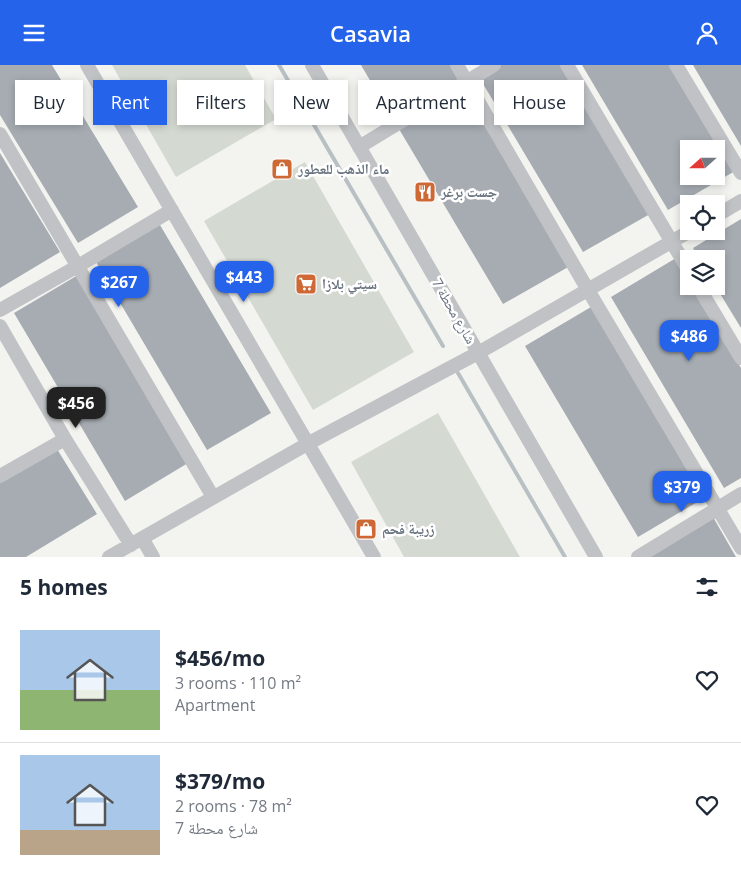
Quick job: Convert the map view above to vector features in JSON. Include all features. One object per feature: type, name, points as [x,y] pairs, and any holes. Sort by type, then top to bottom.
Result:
[{"type":"street","points":[[87,65],[374,557]]},
{"type":"street","name":"شارع محطة 7","points":[[312,65],[596,557]]},
{"type":"street","points":[[457,65],[465,80]]},
{"type":"street","points":[[468,80],[494,65]]},
{"type":"street","points":[[567,65],[680,256]]},
{"type":"street","points":[[676,65],[741,173]]},
{"type":"street","points":[[484,112],[741,548]]},
{"type":"street","points":[[359,147],[395,125]]},
{"type":"street","points":[[0,134],[213,497]]},
{"type":"street","points":[[725,211],[741,201]]},
{"type":"street","points":[[0,310],[172,210]]},
{"type":"street","points":[[109,557],[309,443],[478,353],[680,237]]},
{"type":"street","points":[[703,295],[741,358]]},
{"type":"street","points":[[0,326],[65,439],[136,541],[153,557]]},
{"type":"street","points":[[0,477],[65,439]]},
{"type":"street","points":[[638,557],[741,494]]},
{"type":"shaded area","points":[[112,65],[245,65],[254,80],[177,80],[177,125],[264,125],[264,98],[274,116],[274,120],[176,177],[146,125],[167,125],[167,80],[121,80]]},
{"type":"shaded area","points":[[305,162],[414,352],[313,410],[204,221]]},
{"type":"shaded area","points":[[438,413],[520,557],[404,557],[351,462]]},
{"type":"building","points":[[0,65],[52,65],[61,80],[15,80],[15,125],[83,125],[83,116],[138,207],[78,243],[0,115]]},
{"type":"building","points":[[361,65],[452,65],[460,78],[457,80],[370,80]]},
{"type":"building","points":[[499,65],[562,65],[571,80],[494,80],[494,102],[484,85],[484,80],[481,80],[479,77]]},
{"type":"building","points":[[582,65],[672,65],[717,140],[680,140],[680,185],[711,185],[694,195],[680,195],[680,203],[668,210]]},
{"type":"building","points":[[693,65],[741,65],[741,146],[713,99]]},
{"type":"building","points":[[584,102],[650,214],[583,252],[508,125],[584,125]]},
{"type":"building","points":[[484,120],[570,266],[503,304],[399,129],[406,125],[484,125]]},
{"type":"building","points":[[0,153],[60,252],[0,288]]},
{"type":"building","points":[[725,154],[735,171],[725,177]]},
{"type":"building","points":[[741,219],[741,328],[721,295],[725,295],[725,250],[694,250],[693,248],[706,240],[725,240],[725,229]]},
{"type":"building","points":[[160,225],[271,413],[207,450],[96,262]]},
{"type":"building","points":[[676,258],[680,265],[680,295],[698,295],[741,368],[741,478],[724,488],[611,297]]},
{"type":"building","points":[[78,275],[188,463],[125,501],[14,313]]},
{"type":"building","points":[[591,307],[704,498],[638,537],[525,346]]},
{"type":"building","points":[[57,449],[97,514],[26,557],[0,557],[0,483]]},
{"type":"building","points":[[713,517],[736,557],[647,557]]},
{"type":"waterway","points":[[279,65],[443,346]]},
{"type":"waterway","points":[[458,373],[565,557]]},
{"type":"place","name":"ماء الذهب للعطور","points":[[282,169]]},
{"type":"place","name":"جست برغر","points":[[425,192]]},
{"type":"place","name":"سيتي بلازا","points":[[306,284]]},
{"type":"place","name":"زريبة فحم","points":[[366,529]]}]
